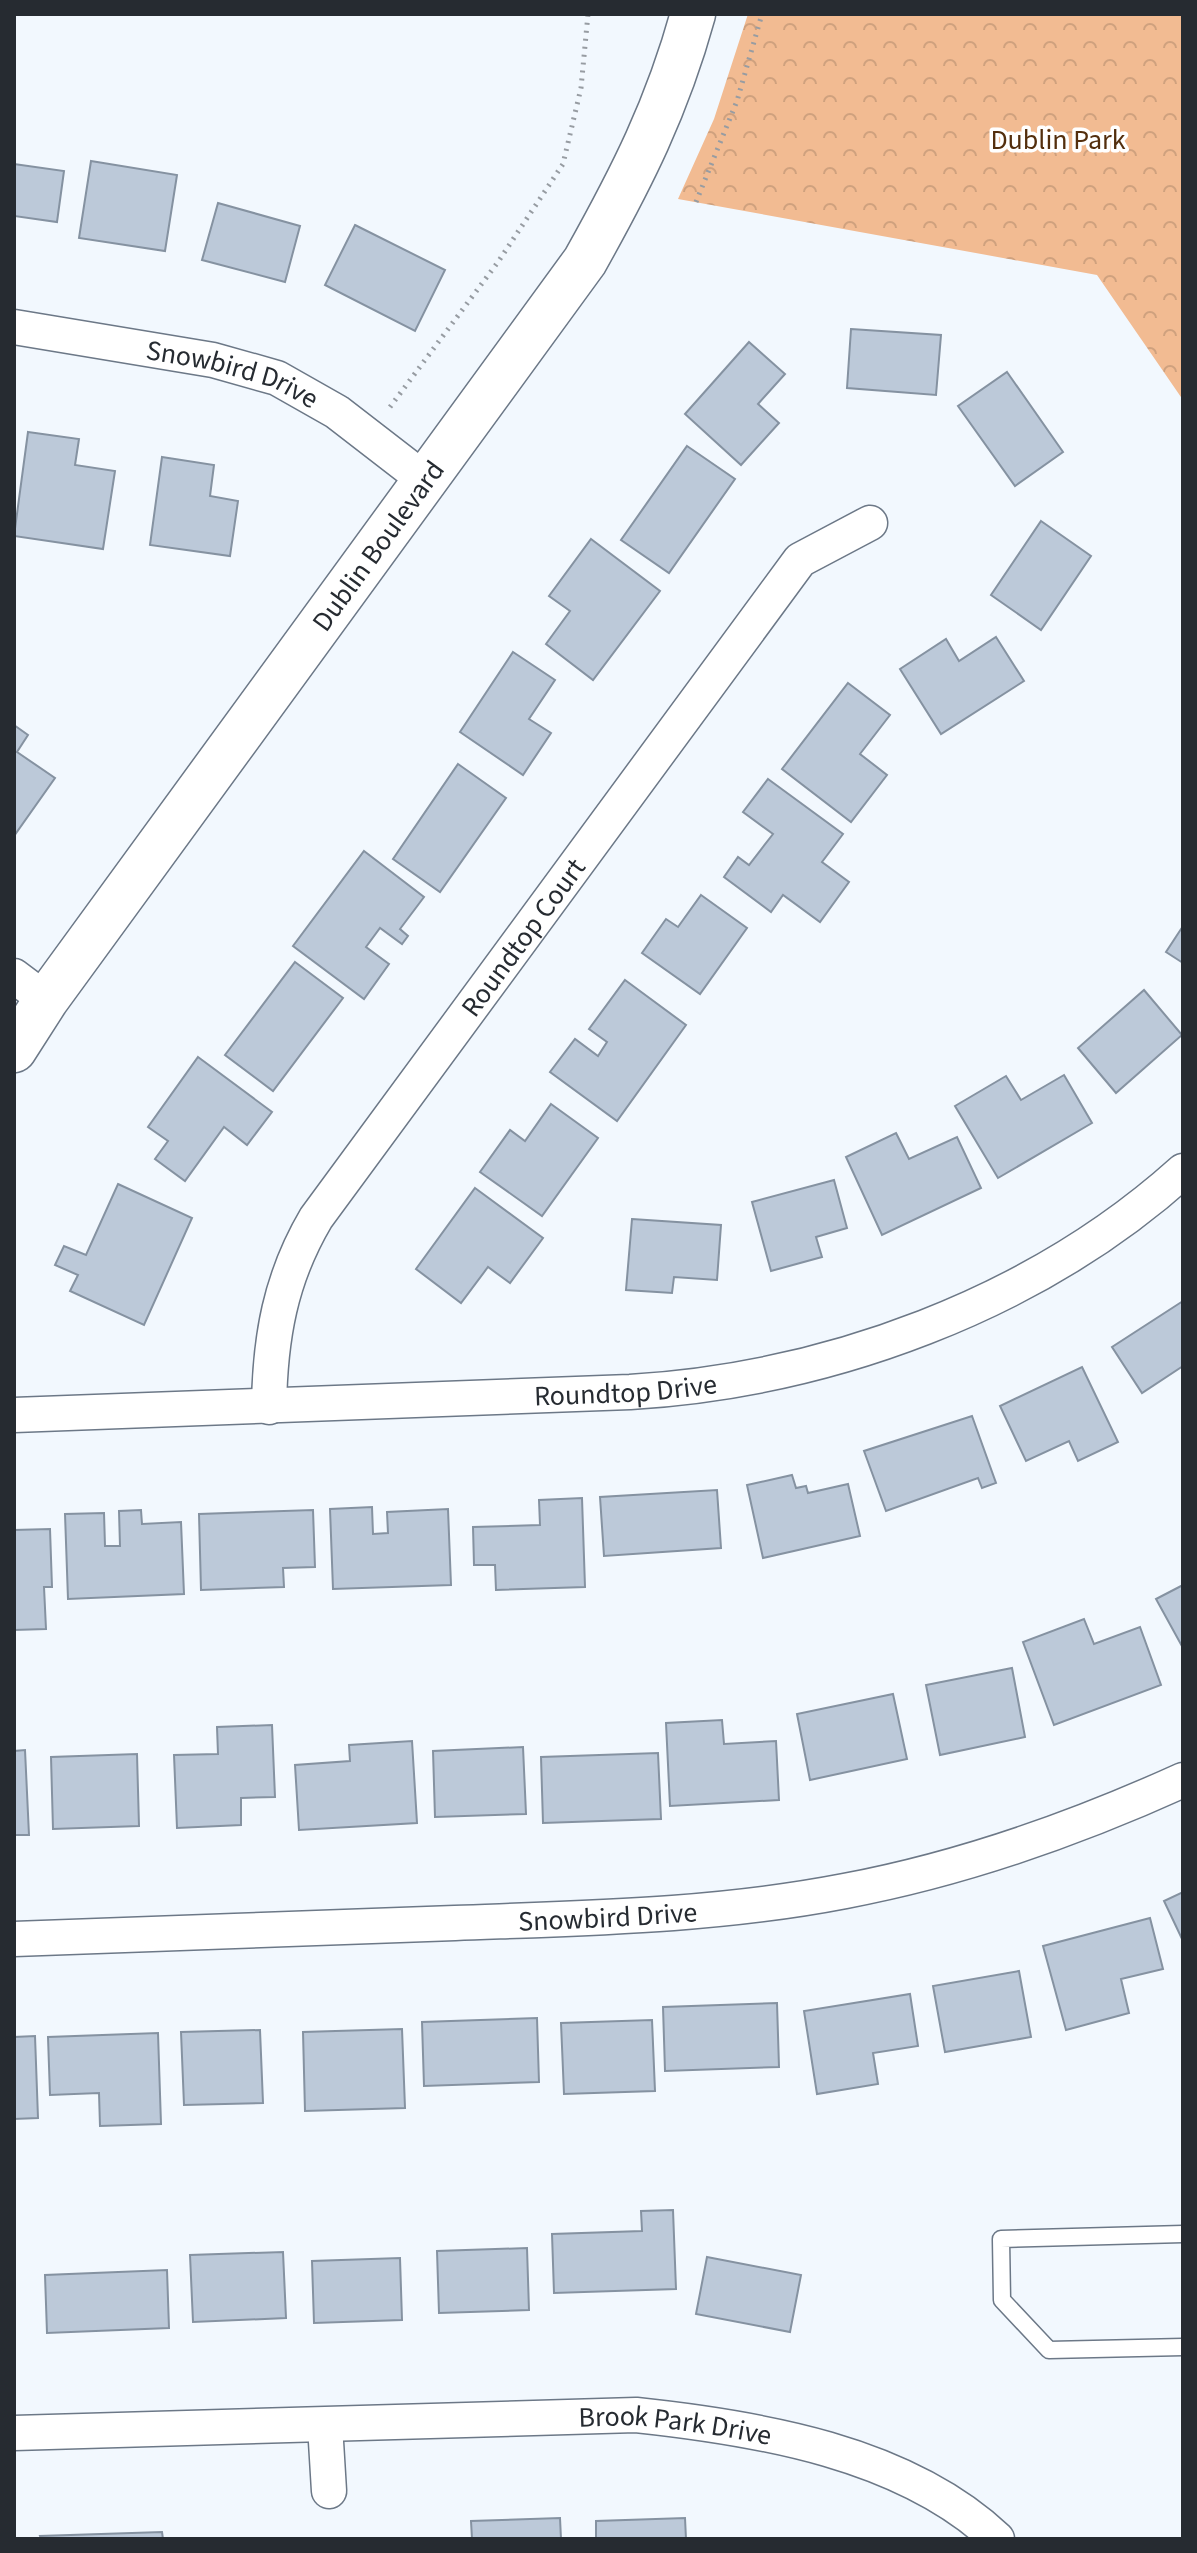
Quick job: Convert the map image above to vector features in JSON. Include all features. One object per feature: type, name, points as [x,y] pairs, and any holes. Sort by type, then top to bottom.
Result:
[{"type":"main road","name":"Dublin Boulevard","points":[[14,1050],[30,988],[425,480],[585,261],[639,164],[672,81],[693,14]]},
{"type":"street","name":"Snowbird Drive","points":[[14,327],[246,367],[306,393],[425,480]]},
{"type":"street","name":"Roundtop Court","points":[[269,1407],[269,1368],[276,1313],[291,1267],[316,1218],[800,560],[870,523]]},
{"type":"street","name":"Roundtop Drive","points":[[14,1415],[668,1390],[835,1358],[945,1319],[991,1298],[1093,1240],[1183,1171]]},
{"type":"street","name":"Snowbird Drive","points":[[14,1939],[628,1917],[782,1902],[847,1891],[1000,1851],[1094,1818],[1183,1780]]},
{"type":"street","name":"Brook Park Drive","points":[[14,2433],[636,2415],[728,2425],[827,2449],[917,2485],[974,2518],[997,2539]]},
{"type":"street","points":[[325,2425],[329,2491]]},
{"type":"lane","points":[[1183,2234],[1001,2239],[1002,2300],[1049,2350],[1183,2347]]},
{"type":"path","points":[[368,437],[498,262],[563,164],[581,88],[588,14]]},
{"type":"path","points":[[696,202],[737,101],[762,14]]},
{"type":"green space","name":"Dublin Park","points":[[748,14],[1183,14],[1183,400],[1097,275],[678,199],[714,119]]},
{"type":"building","points":[[91,161],[177,175],[165,251],[79,238]]},
{"type":"building","points":[[14,164],[64,171],[57,222],[14,216]]},
{"type":"building","points":[[218,203],[300,226],[285,282],[202,260]]},
{"type":"building","points":[[355,225],[445,270],[415,331],[325,285]]},
{"type":"building","points":[[851,329],[941,335],[936,395],[847,388]]},
{"type":"building","points":[[749,342],[785,374],[758,404],[779,423],[741,465],[685,414]]},
{"type":"building","points":[[1007,372],[1063,452],[1015,486],[958,406]]},
{"type":"building","points":[[28,432],[79,439],[75,465],[115,471],[103,549],[14,536]]},
{"type":"building","points":[[687,446],[735,479],[669,573],[621,540]]},
{"type":"building","points":[[162,457],[214,465],[210,496],[238,501],[230,556],[150,545]]},
{"type":"building","points":[[1041,521],[1091,556],[1041,630],[991,595]]},
{"type":"building","points":[[591,539],[660,591],[593,680],[546,644],[570,611],[549,596]]},
{"type":"building","points":[[996,637],[1024,681],[941,734],[900,669],[946,639],[959,661]]},
{"type":"building","points":[[513,652],[555,680],[529,719],[551,733],[523,775],[460,732]]},
{"type":"building","points":[[848,683],[890,715],[860,754],[887,775],[851,822],[782,769]]},
{"type":"building","points":[[14,725],[28,735],[17,752],[55,778],[14,836]]},
{"type":"building","points":[[458,764],[506,798],[440,892],[393,859]]},
{"type":"building","points":[[768,779],[843,834],[822,862],[849,882],[820,922],[783,895],[771,912],[724,877],[738,857],[749,865],[773,834],[743,812]]},
{"type":"building","points":[[364,851],[424,897],[400,929],[408,936],[402,944],[380,928],[366,947],[389,964],[364,999],[293,946]]},
{"type":"building","points":[[701,895],[747,928],[700,994],[642,953],[666,919],[678,927]]},
{"type":"building","points":[[1183,926],[1183,963],[1166,952]]},
{"type":"building","points":[[295,962],[343,998],[273,1091],[225,1055]]},
{"type":"building","points":[[625,980],[686,1025],[617,1121],[550,1072],[575,1039],[598,1056],[607,1042],[589,1029]]},
{"type":"building","points":[[1144,990],[1182,1035],[1116,1093],[1078,1048]]},
{"type":"building","points":[[198,1057],[272,1112],[247,1145],[224,1127],[185,1181],[155,1159],[168,1141],[148,1127]]},
{"type":"building","points":[[1064,1075],[1092,1123],[998,1178],[955,1106],[1006,1076],[1021,1100]]},
{"type":"building","points":[[551,1104],[598,1138],[542,1216],[480,1172],[510,1130],[525,1141]]},
{"type":"building","points":[[896,1133],[909,1159],[957,1137],[981,1188],[882,1235],[846,1157]]},
{"type":"building","points":[[834,1180],[847,1228],[816,1237],[822,1257],[771,1271],[752,1202]]},
{"type":"building","points":[[118,1184],[192,1218],[144,1325],[70,1291],[78,1275],[55,1265],[64,1246],[86,1255]]},
{"type":"building","points":[[475,1188],[543,1238],[510,1283],[488,1267],[461,1303],[416,1269]]},
{"type":"building","points":[[632,1219],[721,1225],[717,1280],[674,1277],[672,1293],[626,1290]]},
{"type":"building","points":[[1183,1301],[1183,1366],[1142,1393],[1112,1347]]},
{"type":"building","points":[[1082,1367],[1118,1442],[1078,1461],[1069,1441],[1026,1461],[1000,1406]]},
{"type":"building","points":[[972,1416],[996,1483],[982,1488],[978,1478],[886,1511],[864,1451]]},
{"type":"building","points":[[792,1475],[796,1488],[806,1486],[808,1493],[848,1484],[860,1536],[763,1558],[747,1485]]},
{"type":"building","points":[[717,1490],[721,1548],[604,1556],[600,1497]]},
{"type":"building","points":[[582,1498],[585,1587],[496,1590],[495,1565],[474,1565],[473,1527],[540,1525],[539,1500]]},
{"type":"building","points":[[372,1507],[373,1534],[388,1533],[387,1512],[448,1509],[451,1585],[333,1589],[330,1509]]},
{"type":"building","points":[[141,1510],[142,1524],[181,1522],[184,1594],[68,1599],[65,1514],[104,1513],[105,1546],[120,1546],[119,1511]]},
{"type":"building","points":[[313,1510],[315,1567],[283,1568],[284,1587],[201,1590],[199,1514]]},
{"type":"building","points":[[50,1529],[52,1587],[44,1587],[46,1629],[14,1630],[14,1530]]},
{"type":"building","points":[[1183,1585],[1183,1648],[1156,1599]]},
{"type":"building","points":[[1084,1619],[1094,1644],[1140,1627],[1161,1685],[1054,1725],[1023,1642]]},
{"type":"building","points":[[1012,1668],[1025,1737],[940,1755],[926,1685]]},
{"type":"building","points":[[893,1694],[907,1759],[810,1780],[797,1714]]},
{"type":"building","points":[[722,1720],[724,1744],[776,1741],[779,1800],[670,1806],[666,1723]]},
{"type":"building","points":[[272,1725],[275,1797],[241,1798],[241,1825],[177,1828],[174,1755],[218,1754],[217,1727]]},
{"type":"building","points":[[412,1741],[417,1823],[299,1830],[295,1765],[350,1761],[349,1745]]},
{"type":"building","points":[[523,1747],[526,1814],[435,1817],[433,1751]]},
{"type":"building","points":[[25,1750],[29,1835],[14,1835],[14,1751]]},
{"type":"building","points":[[658,1753],[661,1819],[543,1823],[541,1757]]},
{"type":"building","points":[[137,1754],[139,1826],[53,1829],[51,1757]]},
{"type":"building","points":[[1183,1892],[1183,1941],[1164,1901]]},
{"type":"building","points":[[1150,1918],[1163,1969],[1121,1979],[1129,2013],[1066,2030],[1043,1946]]},
{"type":"building","points":[[1019,1971],[1031,2037],[945,2052],[933,1986]]},
{"type":"building","points":[[910,1994],[918,2046],[873,2053],[878,2084],[817,2094],[804,2011]]},
{"type":"building","points":[[777,2003],[779,2067],[665,2071],[663,2007]]},
{"type":"building","points":[[537,2018],[539,2082],[424,2086],[422,2022]]},
{"type":"building","points":[[652,2020],[655,2091],[564,2094],[561,2023]]},
{"type":"building","points":[[402,2029],[405,2108],[305,2111],[303,2032]]},
{"type":"building","points":[[260,2030],[263,2103],[184,2105],[181,2032]]},
{"type":"building","points":[[158,2033],[161,2124],[100,2126],[99,2093],[50,2095],[48,2037]]},
{"type":"building","points":[[35,2036],[38,2118],[14,2119],[14,2037]]},
{"type":"building","points":[[673,2210],[676,2289],[554,2293],[552,2234],[642,2231],[641,2211]]},
{"type":"building","points":[[527,2248],[529,2310],[439,2313],[437,2251]]},
{"type":"building","points":[[283,2252],[286,2318],[193,2322],[190,2255]]},
{"type":"building","points":[[707,2257],[801,2275],[790,2332],[696,2314]]},
{"type":"building","points":[[400,2258],[402,2320],[314,2323],[312,2261]]},
{"type":"building","points":[[167,2270],[169,2328],[47,2333],[45,2275]]},
{"type":"building","points":[[560,2518],[561,2539],[472,2539],[471,2521]]},
{"type":"building","points":[[685,2518],[686,2539],[596,2539],[596,2521]]},
{"type":"building","points":[[162,2532],[163,2539],[41,2539],[40,2536]]}]
